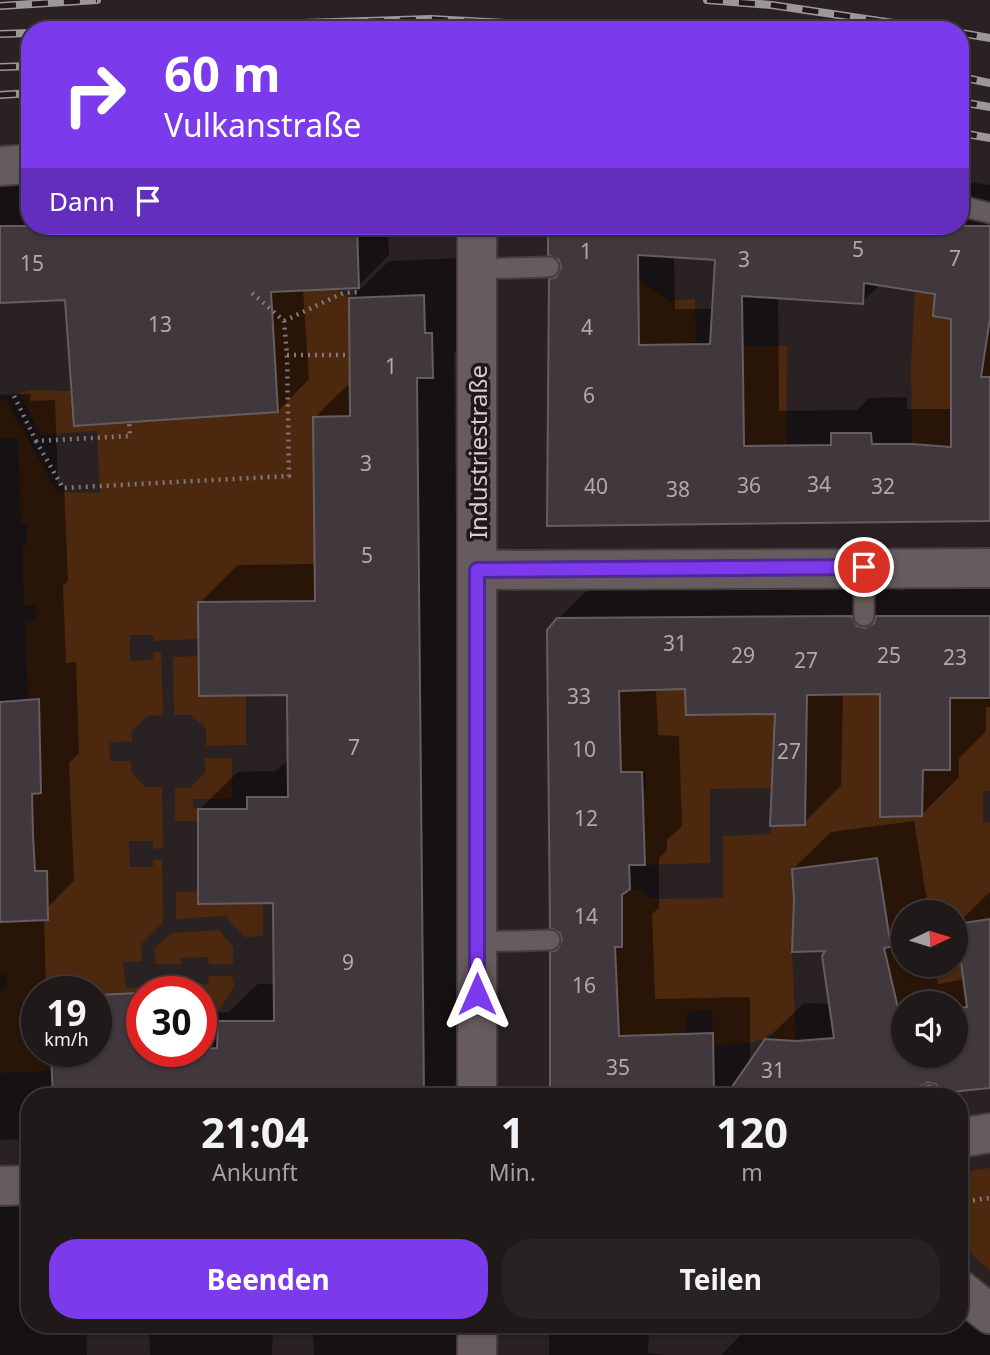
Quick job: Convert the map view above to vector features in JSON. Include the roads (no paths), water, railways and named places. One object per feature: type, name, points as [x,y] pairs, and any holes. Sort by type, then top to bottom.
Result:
[{"type":"street","points":[[0,166],[21,165]]},
{"type":"street","name":"Industriestraße","points":[[477,235],[477,1088]]},
{"type":"street","points":[[477,570],[990,568]]},
{"type":"street","points":[[968,1137],[990,1133]]},
{"type":"street","points":[[0,1186],[21,1185]]},
{"type":"street","points":[[968,1296],[990,1314]]},
{"type":"street","points":[[477,1333],[477,1355]]},
{"type":"lane","points":[[969,208],[990,213]]},
{"type":"lane","points":[[476,269],[549,267]]},
{"type":"lane","points":[[864,567],[864,616]]},
{"type":"lane","points":[[477,942],[550,940]]},
{"type":"railway","points":[[0,6],[97,0]]},
{"type":"railway","points":[[707,0],[772,5],[880,21]]},
{"type":"railway","points":[[367,21],[469,21]]},
{"type":"railway","points":[[0,34],[21,33]]},
{"type":"railway","points":[[969,34],[990,38]]},
{"type":"railway","points":[[0,67],[21,66]]},
{"type":"railway","points":[[969,79],[990,83]]},
{"type":"railway","points":[[0,95],[21,94]]},
{"type":"railway","points":[[969,103],[990,107]]},
{"type":"railway","points":[[969,134],[990,138]]}]
